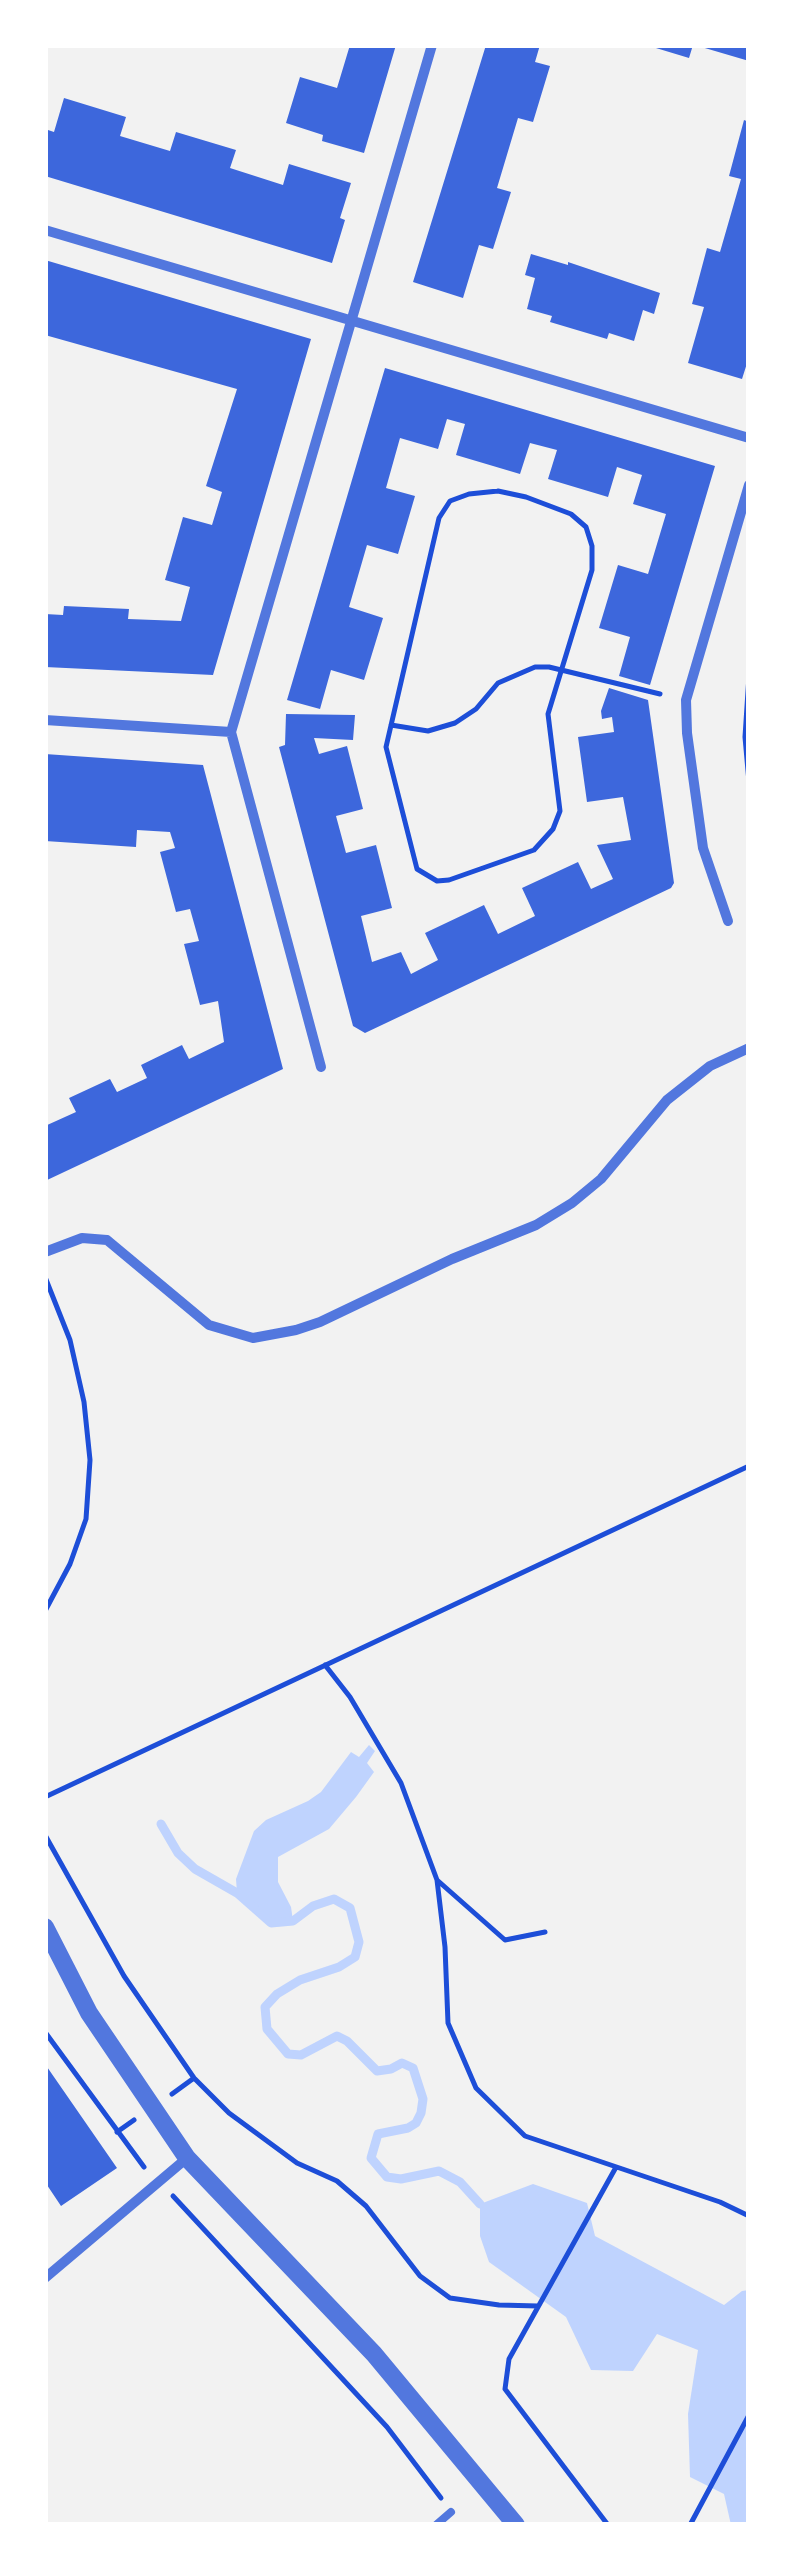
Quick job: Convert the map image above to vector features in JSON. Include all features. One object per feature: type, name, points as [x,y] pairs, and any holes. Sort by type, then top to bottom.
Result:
[{"type":"street","points":[[321,1067],[231,732],[432,45]]},
{"type":"street","points":[[45,230],[749,438]]},
{"type":"street","points":[[728,920],[703,848],[686,700],[749,485]]},
{"type":"street","points":[[45,720],[231,732]]},
{"type":"street","points":[[45,1252],[82,1238],[106,1240],[208,1326],[253,1338],[275,1336],[320,1322],[536,1224],[572,1203],[601,1179],[666,1100],[710,1066],[749,1048]]},
{"type":"street","points":[[45,1927],[89,2013],[186,2158],[374,2354],[516,2525]]},
{"type":"street","points":[[45,2278],[186,2158]]},
{"type":"lane","points":[[436,2525],[451,2512]]},
{"type":"path","points":[[498,491],[571,514],[586,527],[592,546],[592,570],[561,671],[548,714],[560,796],[560,810],[552,829],[534,850],[449,880],[437,881],[417,869],[386,748],[440,518],[450,502],[469,494],[498,491]]},
{"type":"path","points":[[391,725],[428,730],[455,723],[510,676],[535,667],[660,694]]},
{"type":"path","points":[[749,676],[745,737],[749,782]]},
{"type":"path","points":[[45,1277],[70,1340],[84,1402],[90,1460],[86,1518],[70,1564],[45,1611]]},
{"type":"path","points":[[45,1796],[749,1466]]},
{"type":"path","points":[[325,1665],[350,1697],[401,1783],[436,1880],[445,1947],[448,2023],[476,2088],[525,2136],[720,2202],[749,2216]]},
{"type":"path","points":[[45,1835],[124,1976],[194,2078],[229,2114],[298,2163],[337,2181],[366,2206],[420,2276],[450,2298],[500,2306],[538,2306]]},
{"type":"path","points":[[436,1880],[505,1940],[545,1932]]},
{"type":"path","points":[[45,2032],[159,2182],[388,2427],[426,2478]]},
{"type":"path","points":[[608,2525],[504,2390],[509,2360],[615,2169]]},
{"type":"path","points":[[693,2522],[749,2414]]},
{"type":"water","points":[[369,1745],[375,1751],[367,1763],[374,1772],[356,1797],[329,1829],[278,1857],[278,1882],[291,1907],[293,1921],[271,1923],[237,1893],[236,1879],[254,1831],[266,1820],[321,1792],[351,1752],[359,1757]]},
{"type":"water","points":[[533,2184],[587,2203],[595,2236],[724,2305],[749,2290],[749,2525],[731,2525],[724,2494],[690,2477],[688,2414],[698,2350],[657,2334],[633,2371],[591,2370],[566,2317],[489,2262],[480,2236],[480,2204]]},
{"type":"building","points":[[350,45],[396,45],[364,153],[322,141],[323,135],[286,123],[300,77],[337,88]]},
{"type":"building","points":[[486,45],[540,45],[535,62],[550,66],[533,122],[518,118],[497,188],[511,192],[493,249],[479,245],[463,298],[413,282]]},
{"type":"building","points":[[646,45],[693,45],[689,58]]},
{"type":"building","points":[[698,45],[749,45],[749,61],[698,46]]},
{"type":"building","points":[[64,98],[126,117],[120,136],[170,151],[176,132],[236,150],[230,168],[283,185],[289,164],[351,183],[332,263],[45,176],[45,139],[48,130],[54,132]]},
{"type":"building","points":[[744,120],[749,122],[749,357],[742,379],[688,363],[704,307],[692,304],[707,248],[720,252],[741,179],[729,176]]},
{"type":"building","points":[[531,254],[568,262],[660,293],[654,314],[643,310],[634,341],[609,333],[607,339],[550,322],[552,316],[527,309],[535,278],[525,275]]},
{"type":"building","points":[[45,260],[311,339],[213,675],[45,667],[45,614],[63,615],[64,606],[129,609],[128,619],[181,621],[190,587],[165,580],[183,517],[212,525],[222,492],[206,486],[237,389],[45,335]]},
{"type":"building","points":[[385,368],[715,466],[650,685],[619,676],[630,637],[599,628],[618,565],[648,574],[666,514],[633,504],[642,475],[617,467],[608,497],[548,479],[557,450],[530,443],[520,474],[456,455],[465,424],[447,419],[438,449],[400,438],[386,488],[415,496],[398,554],[367,545],[349,607],[383,618],[364,680],[331,670],[320,709],[287,700]]},
{"type":"building","points":[[609,688],[648,700],[674,883],[671,888],[365,1033],[353,1026],[279,747],[285,745],[286,714],[355,715],[353,740],[314,738],[319,754],[347,746],[363,809],[336,816],[346,853],[376,845],[392,908],[361,916],[372,962],[401,952],[411,974],[438,960],[425,933],[484,905],[498,934],[535,916],[522,888],[578,862],[591,889],[613,879],[597,845],[631,840],[623,797],[587,802],[578,737],[614,732],[612,717],[602,719],[601,711]]},
{"type":"building","points":[[45,754],[203,765],[283,1069],[45,1181],[45,1126],[76,1112],[69,1098],[110,1079],[117,1092],[147,1078],[141,1065],[182,1045],[189,1059],[224,1042],[218,1001],[200,1005],[184,944],[199,941],[190,909],[176,912],[160,852],[175,848],[170,832],[137,830],[136,847],[45,841]]},
{"type":"building","points":[[45,2064],[117,2168],[61,2206],[45,2182]]},
{"type":"waterway","points":[[161,1824],[178,1853],[195,1869],[237,1893],[271,1923],[293,1921],[313,1906],[334,1899],[350,1908],[359,1942],[355,1957],[277,1994],[265,2007],[267,2029],[288,2054],[301,2055],[337,2036],[377,2071],[402,2063],[413,2068],[423,2099],[421,2113],[408,2128],[378,2134],[371,2158],[387,2177],[401,2179],[439,2171],[460,2182],[480,2204]]}]
